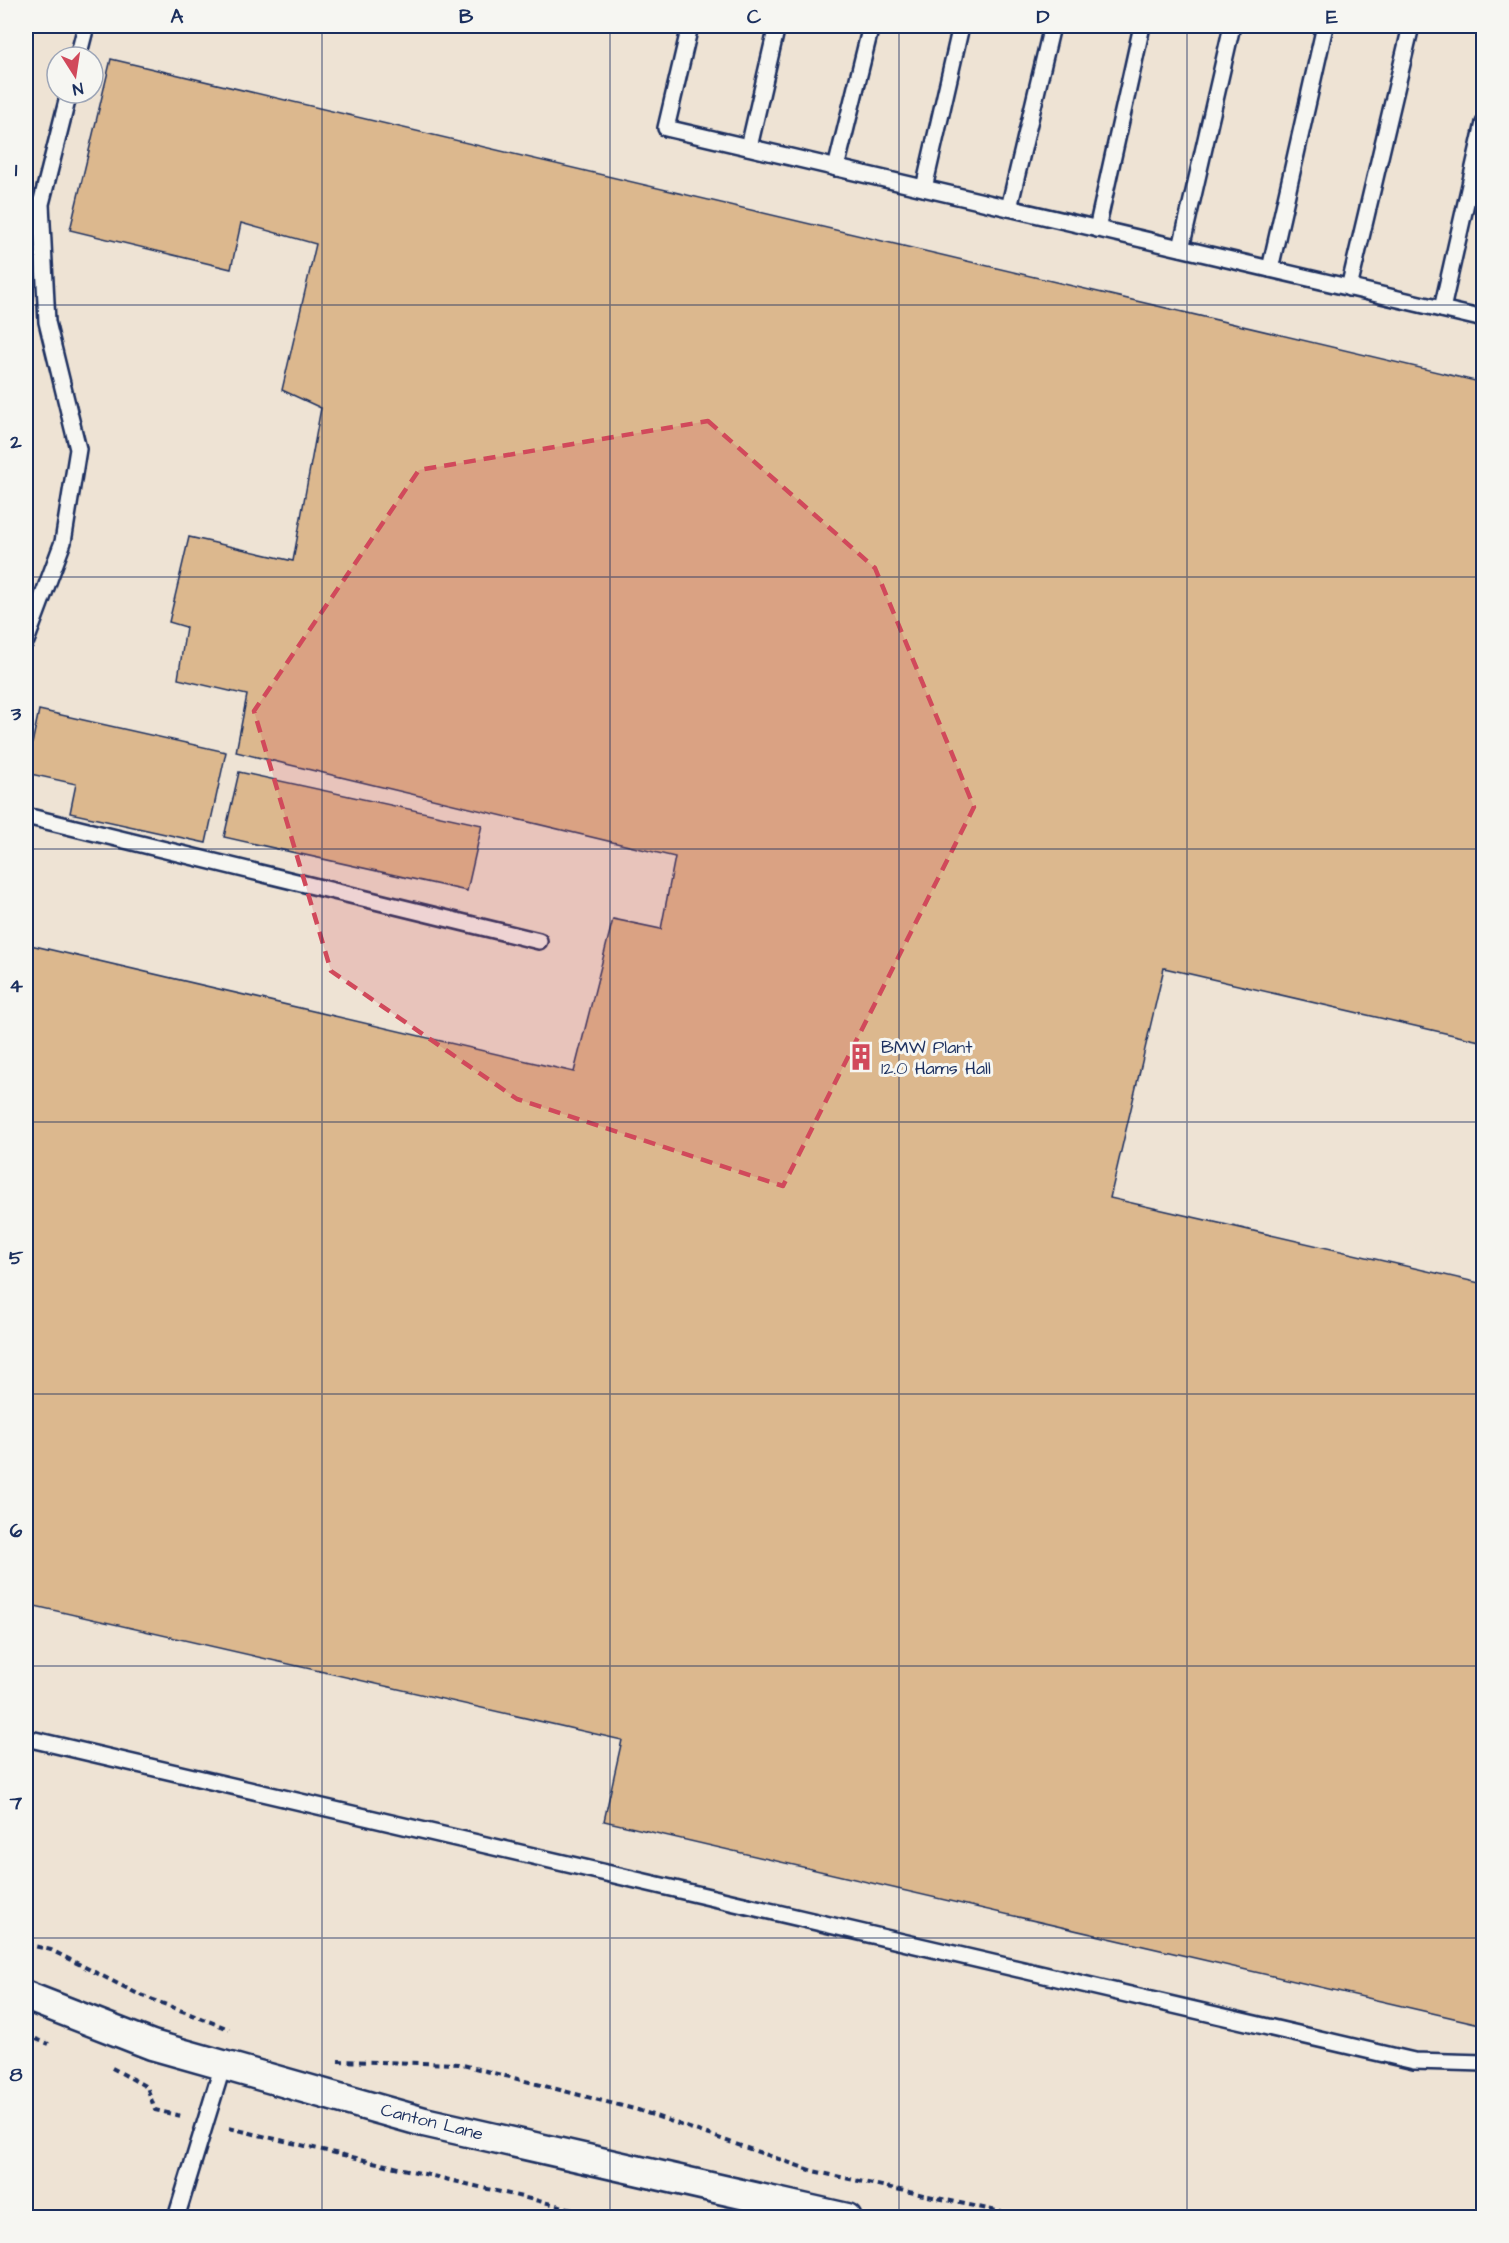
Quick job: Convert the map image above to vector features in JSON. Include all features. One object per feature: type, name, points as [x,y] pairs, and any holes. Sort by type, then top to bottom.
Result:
[{"type":"street","name":"Canton Lane","points":[[26,1996],[152,2045],[424,2122],[847,2217]]},
{"type":"lane","points":[[81,45],[86,26]]},
{"type":"lane","points":[[690,26],[666,128],[1484,319]]},
{"type":"lane","points":[[749,147],[777,26]]},
{"type":"lane","points":[[836,168],[872,26]]},
{"type":"lane","points":[[924,188],[961,26]]},
{"type":"lane","points":[[1009,208],[1052,26]]},
{"type":"lane","points":[[1097,229],[1142,26]]},
{"type":"lane","points":[[1181,248],[1232,26]]},
{"type":"lane","points":[[1270,269],[1324,26]]},
{"type":"lane","points":[[1349,288],[1411,26]]},
{"type":"lane","points":[[26,641],[63,542],[78,449],[47,321],[41,204],[66,105]]},
{"type":"lane","points":[[1442,309],[1484,123]]},
{"type":"lane","points":[[26,816],[539,941]]},
{"type":"lane","points":[[26,1738],[1414,2061],[1484,2063]]},
{"type":"lane","points":[[176,2217],[223,2065]]},
{"type":"path","points":[[26,1944],[51,1950],[138,1994],[234,2032]]},
{"type":"path","points":[[26,2035],[56,2046]]},
{"type":"path","points":[[332,2061],[459,2064],[638,2110],[813,2171],[1029,2217]]},
{"type":"path","points":[[107,2065],[147,2087],[155,2110],[611,2217]]},
{"type":"highlighted area","points":[[708,421],[875,568],[974,807],[783,1186],[517,1099],[331,971],[254,711],[419,470]]},
{"type":"shaded area","name":"BMW Plant 12.0 Hams Hall","points":[[26,26],[1483,26],[1483,2217],[26,2217]]},
{"type":"building","name":"BMW Plant 12.0 Hams Hall","points":[[111,59],[1484,383],[1484,1042],[1164,968],[1110,1198],[1484,1284],[1484,2025],[604,1821],[622,1740],[26,1604],[26,944],[574,1072],[613,919],[661,929],[675,857],[236,752],[247,695],[178,679],[186,627],[169,622],[189,537],[293,561],[321,408],[282,390],[316,244],[241,223],[231,269],[70,230],[100,105],[105,105],[105,84]]},
{"type":"building","points":[[39,710],[226,752],[206,843],[70,813],[76,784],[26,773]]},
{"type":"building","points":[[239,772],[482,825],[467,891],[224,837]]},
{"type":"place","name":"BMW Plant 12.0 Hams Hall","points":[[861,1057]]}]
